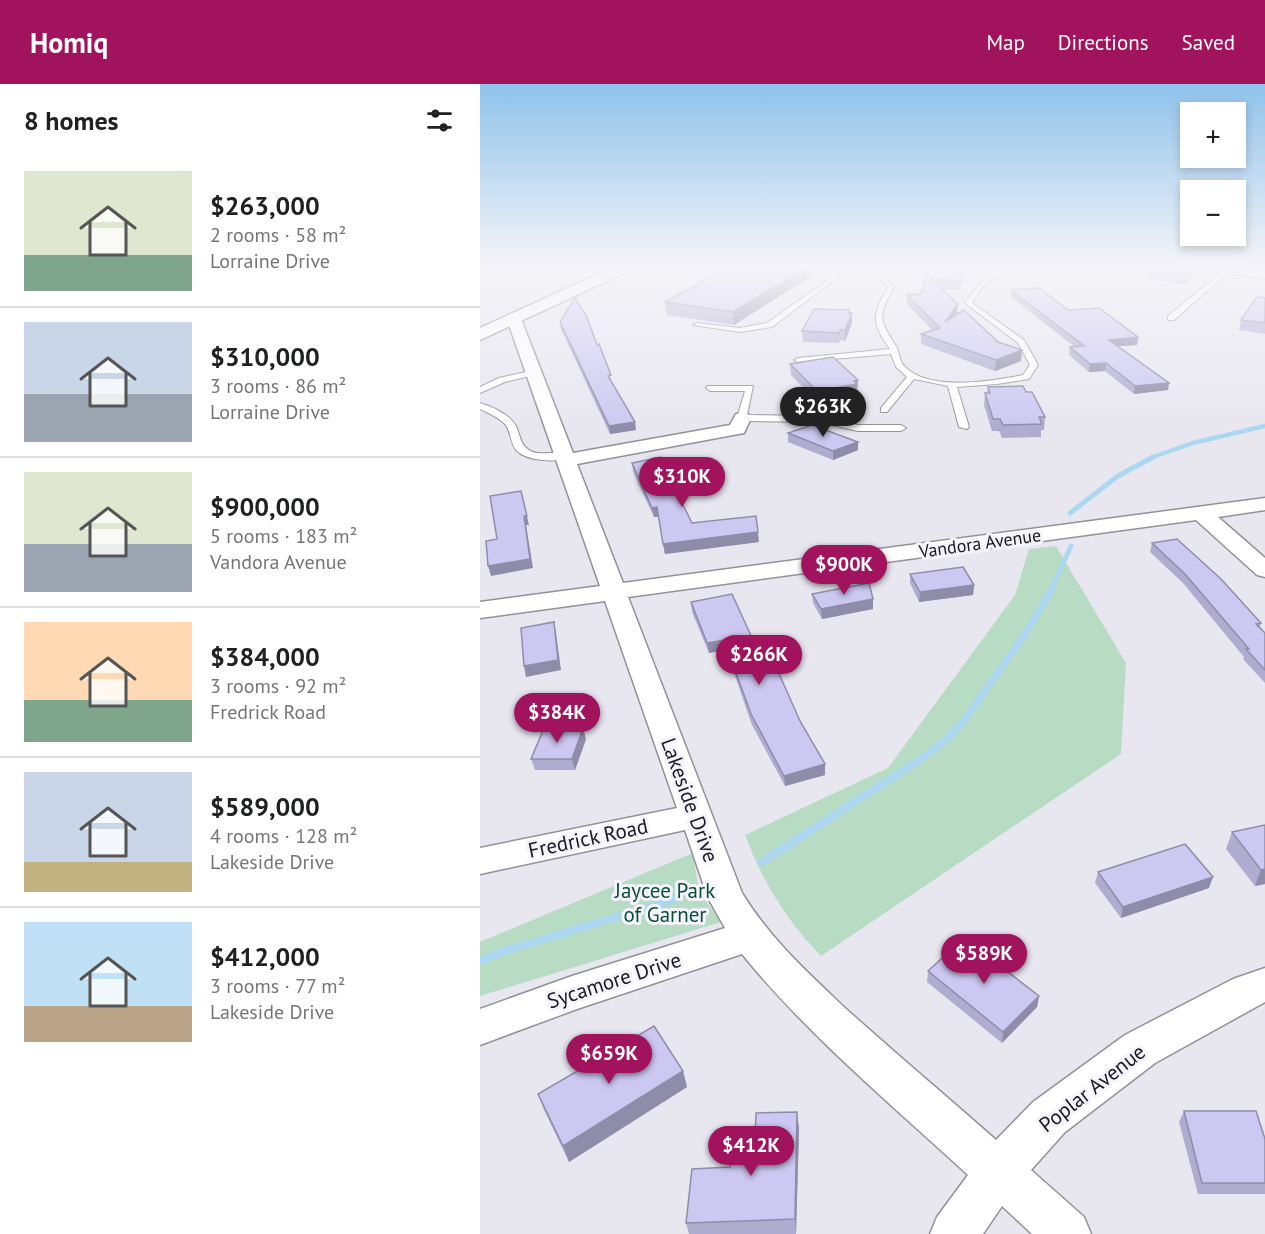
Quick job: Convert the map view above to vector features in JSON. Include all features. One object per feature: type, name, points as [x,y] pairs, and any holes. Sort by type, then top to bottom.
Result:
[{"type":"street","points":[[480,335],[513,320]]},
{"type":"street","name":"Lakeside Drive","points":[[514,320],[726,897],[749,936],[777,969],[847,1036],[1067,1234]]},
{"type":"street","points":[[566,458],[737,429],[742,418]]},
{"type":"street","name":"Vandora Avenue","points":[[480,610],[1265,504]]},
{"type":"street","points":[[1200,513],[1265,570]]},
{"type":"street","name":"Fredrick Road","points":[[480,861],[696,816]]},
{"type":"street","name":"Sycamore Drive","points":[[480,1027],[572,993],[749,936]]},
{"type":"street","name":"Poplar Avenue","points":[[954,1234],[998,1172],[1049,1117],[1140,1049],[1247,991],[1265,985]]},
{"type":"lane","points":[[697,326],[740,330],[770,325],[777,320]]},
{"type":"lane","points":[[877,320],[877,324],[894,351],[899,366],[912,376],[952,385],[999,383],[1026,377],[1034,365],[1021,342],[991,320]]},
{"type":"lane","points":[[798,360],[894,351]]},
{"type":"lane","points":[[480,390],[502,380],[535,372]]},
{"type":"lane","points":[[884,410],[912,376]]},
{"type":"lane","points":[[952,385],[964,427]]},
{"type":"lane","points":[[710,388],[750,388],[742,418],[819,419],[858,428],[901,428]]},
{"type":"lane","points":[[480,406],[501,417],[510,425],[519,447],[527,453],[566,458]]},
{"type":"green space","points":[[1056,546],[1126,663],[1121,754],[821,956],[797,929],[777,900],[745,835],[888,768],[1015,595],[1029,549]]},
{"type":"green space","name":"Jaycee Park of Garner","points":[[693,853],[699,892],[721,922],[480,996],[480,942]]},
{"type":"building","points":[[561,320],[588,320],[611,375],[608,376],[635,422],[609,426],[560,322]]},
{"type":"building","points":[[808,320],[849,320],[845,330],[840,330],[839,333],[802,331]]},
{"type":"building","points":[[932,320],[947,320],[945,322],[949,320],[974,320],[998,342],[1022,350],[996,360],[921,334],[940,328]]},
{"type":"building","points":[[1050,320],[1115,320],[1138,337],[1109,340],[1169,383],[1135,386],[1106,363],[1090,364],[1070,347],[1084,346]]},
{"type":"building","points":[[1241,320],[1265,320],[1265,323]]},
{"type":"building","points":[[833,357],[858,380],[854,381],[857,384],[817,391],[790,364]]},
{"type":"building","points":[[1023,386],[1026,392],[1032,392],[1045,417],[1039,417],[1042,424],[1003,425],[1000,419],[993,419],[985,393],[990,393],[988,387]]},
{"type":"building","points":[[812,425],[858,442],[833,451],[788,433]]},
{"type":"building","points":[[661,457],[682,486],[674,487],[692,523],[756,516],[758,532],[663,544],[657,507],[652,508],[632,463]]},
{"type":"building","points":[[521,491],[527,516],[524,516],[530,559],[488,566],[486,541],[497,539],[490,496]]},
{"type":"building","points":[[1177,539],[1221,579],[1261,623],[1256,624],[1265,633],[1265,670],[1185,574],[1152,543]]},
{"type":"building","points":[[963,567],[974,585],[920,592],[910,574]]},
{"type":"building","points":[[869,583],[873,599],[821,609],[812,594]]},
{"type":"building","points":[[732,594],[763,662],[773,660],[800,721],[825,764],[784,776],[751,714],[724,640],[707,643],[691,602]]},
{"type":"building","points":[[554,622],[558,660],[524,666],[521,628]]},
{"type":"building","points":[[544,728],[583,728],[572,759],[531,759]]},
{"type":"building","points":[[1265,825],[1265,869],[1261,870],[1232,832]]},
{"type":"building","points":[[1185,844],[1213,877],[1123,907],[1098,872]]},
{"type":"building","points":[[964,938],[1039,996],[1003,1032],[928,971]]},
{"type":"building","points":[[654,1026],[683,1071],[563,1146],[538,1094]]},
{"type":"building","points":[[1184,1111],[1256,1111],[1265,1139],[1265,1183],[1202,1183]]},
{"type":"building","points":[[797,1112],[795,1219],[686,1223],[692,1169],[730,1167],[732,1139],[755,1138],[756,1113]]},
{"type":"waterway","points":[[1150,458],[1193,443],[1265,426]]},
{"type":"waterway","points":[[1070,513],[1118,476],[1153,457]]},
{"type":"waterway","points":[[1050,592],[1071,546]]},
{"type":"waterway","points":[[919,760],[945,741],[963,722],[1025,634],[1051,591]]},
{"type":"waterway","points":[[762,862],[921,759]]},
{"type":"waterway","points":[[480,961],[501,952],[673,900]]}]
